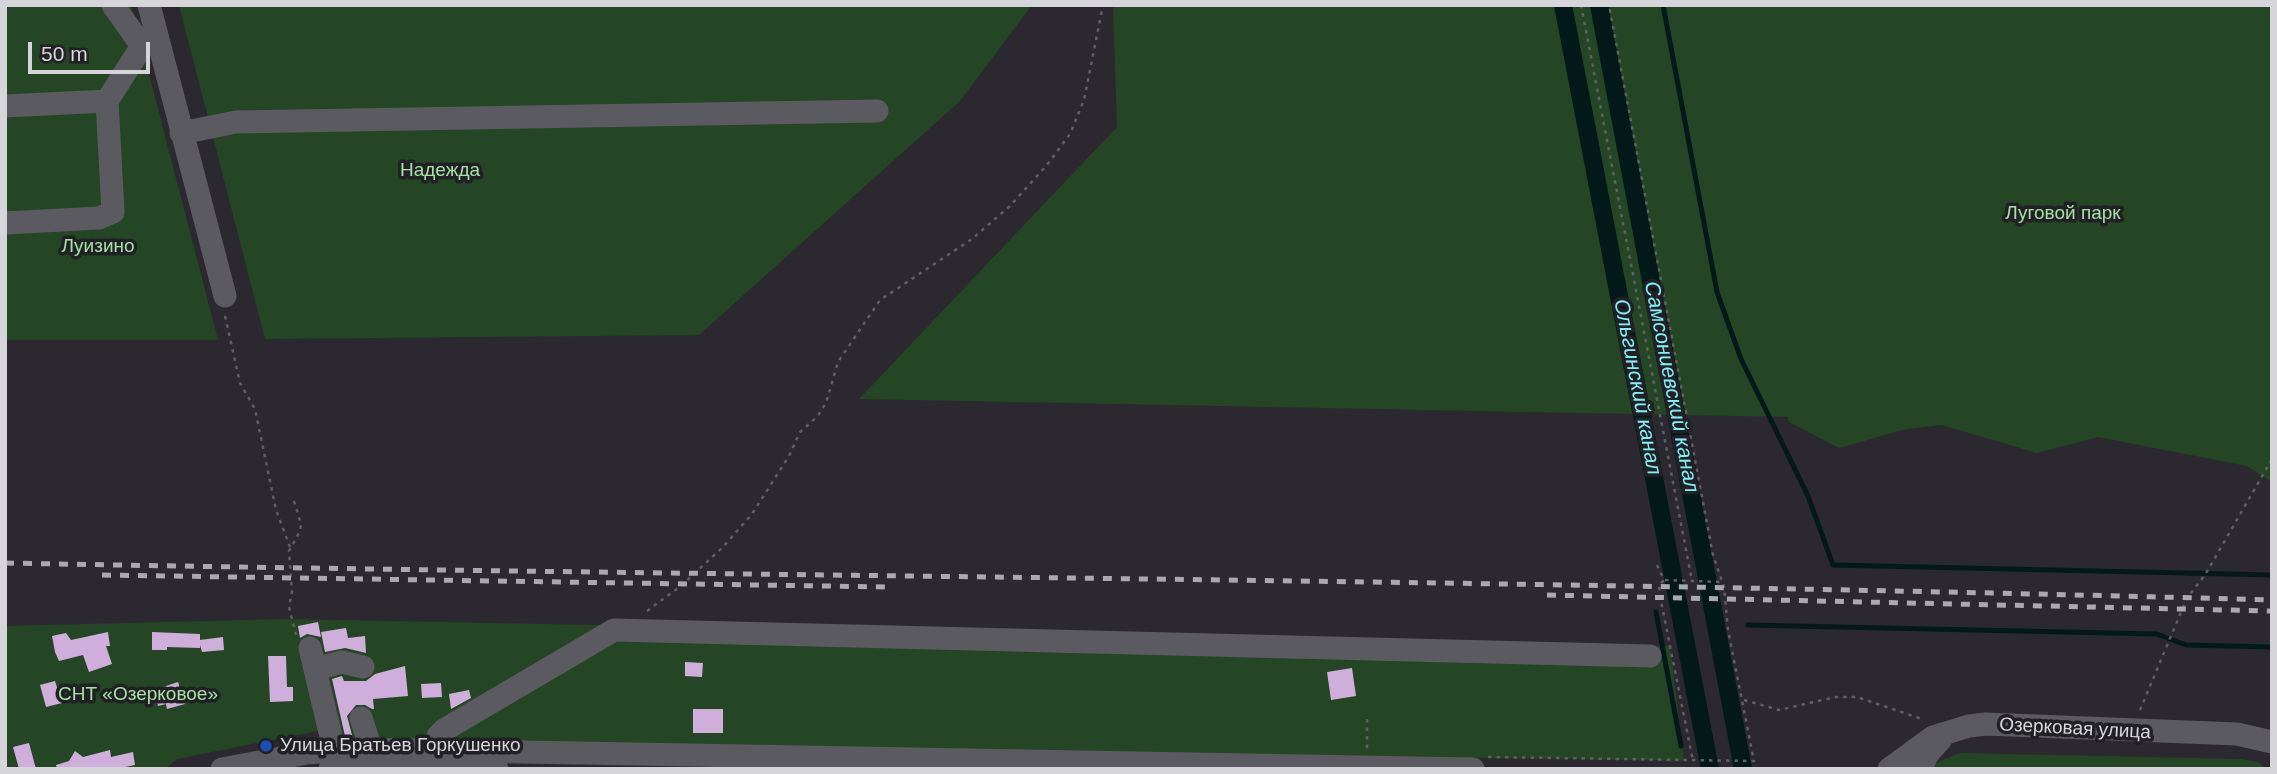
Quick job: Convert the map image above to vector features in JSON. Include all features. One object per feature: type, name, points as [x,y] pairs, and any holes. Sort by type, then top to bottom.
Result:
[{"type":"street","points":[[113,5],[150,44]]},
{"type":"street","points":[[149,5],[150,44],[181,133],[225,296]]},
{"type":"street","points":[[5,223],[99,219],[113,212],[107,101],[150,44]]},
{"type":"street","points":[[5,106],[107,101]]},
{"type":"street","points":[[181,133],[236,122],[877,111]]},
{"type":"street","points":[[436,750],[438,736],[444,730],[614,630],[1650,656]]},
{"type":"street","points":[[335,764],[313,658],[363,667]]},
{"type":"street","points":[[361,718],[371,749]]},
{"type":"street","name":"Озерковая улица","points":[[1889,769],[1903,761],[1923,742],[1951,731],[1986,724],[2130,732],[2237,734],[2272,742]]},
{"type":"street","points":[[1921,769],[1934,744],[1951,731]]},
{"type":"street","points":[[335,764],[371,749],[881,763],[1391,767],[1477,763]]},
{"type":"street","points":[[222,769],[335,764],[497,769]]},
{"type":"path","points":[[614,630],[682,585],[723,547],[752,514],[789,456],[800,432],[817,417],[826,403],[838,362],[880,300],[972,239],[1010,206],[1047,166],[1070,134],[1084,100],[1103,5]]},
{"type":"path","points":[[1581,5],[1692,581]]},
{"type":"path","points":[[1477,763],[1754,761],[1728,630],[1724,587],[1713,555],[1609,5]]},
{"type":"path","points":[[225,296],[222,306],[240,383],[255,409],[276,510],[290,547],[292,592],[289,607],[297,638],[313,658]]},
{"type":"path","points":[[2130,732],[2187,598],[2205,575],[2272,459]]},
{"type":"path","points":[[290,547],[300,531],[294,501]]},
{"type":"path","points":[[1657,565],[1664,580]]},
{"type":"path","points":[[1693,761],[1659,585],[1664,580],[1721,582]]},
{"type":"path","points":[[1742,699],[1779,710],[1836,697],[1857,697],[1951,731]]},
{"type":"path","points":[[1367,717],[1367,753]]},
{"type":"green space","name":"Луизино","points":[[5,5],[131,5],[218,340],[5,340]]},
{"type":"green space","name":"Надежда","points":[[179,5],[1032,5],[960,101],[699,335],[265,339]]},
{"type":"green space","name":"Луговой парк","points":[[1113,5],[2272,5],[2272,482],[2247,466],[2098,437],[2037,453],[1942,425],[1906,429],[1839,448],[1789,422],[1788,417],[859,399],[1117,127]]},
{"type":"green space","name":"СНТ «Озерковое»","points":[[287,619],[1670,646],[1684,761],[344,740],[317,731],[177,759],[165,769],[5,769],[5,626]]},
{"type":"green space","points":[[1960,753],[2241,759],[2258,762],[2267,769],[1933,769],[1936,763]]},
{"type":"building","points":[[318,622],[321,637],[307,634],[300,638],[298,626]]},
{"type":"building","points":[[346,628],[348,638],[365,636],[366,653],[345,648],[325,652],[321,632]]},
{"type":"building","points":[[108,632],[110,646],[106,646],[112,664],[89,672],[83,655],[59,661],[52,636],[66,633],[71,640]]},
{"type":"building","points":[[152,632],[200,634],[200,640],[223,637],[224,650],[202,652],[200,645],[200,648],[167,647],[167,650],[152,650]]},
{"type":"building","points":[[268,656],[286,656],[287,687],[293,687],[293,701],[270,702]]},
{"type":"building","points":[[685,662],[703,663],[702,677],[685,676]]},
{"type":"building","points":[[405,666],[408,696],[373,699],[374,709],[356,705],[347,716],[352,735],[345,736],[332,679],[342,676],[344,681],[366,681],[375,674]]},
{"type":"building","points":[[1352,668],[1356,696],[1331,700],[1327,672]]},
{"type":"building","points":[[55,681],[62,703],[46,707],[40,685]]},
{"type":"building","points":[[178,682],[185,704],[167,709],[166,704],[158,706],[154,690]]},
{"type":"building","points":[[441,683],[442,697],[422,698],[421,684]]},
{"type":"building","points":[[469,690],[471,698],[451,709],[449,694]]},
{"type":"building","points":[[693,709],[723,709],[723,733],[693,733]]},
{"type":"building","points":[[29,743],[36,769],[19,769],[13,747]]},
{"type":"building","points":[[110,750],[111,757],[133,752],[135,765],[116,769],[57,769],[56,765],[69,761],[75,751],[83,757]]},
{"type":"waterway","name":"Ольгинский канал","points":[[1563,5],[1710,769]]},
{"type":"waterway","name":"Самсониевский канал","points":[[1599,5],[1743,769]]},
{"type":"waterway","points":[[1663,5],[1717,292],[1741,359],[1808,496],[1833,565],[2272,575]]},
{"type":"waterway","points":[[1656,612],[1681,746]]},
{"type":"waterway","points":[[1748,625],[2157,634],[2186,645],[2272,647]]},
{"type":"railway","points":[[5,563],[1705,587],[2272,600]]},
{"type":"railway","points":[[102,575],[889,587]]},
{"type":"railway","points":[[1547,595],[2272,611]]},
{"type":"place","name":"Улица Братьев Горкушенко","points":[[266,746]]}]
